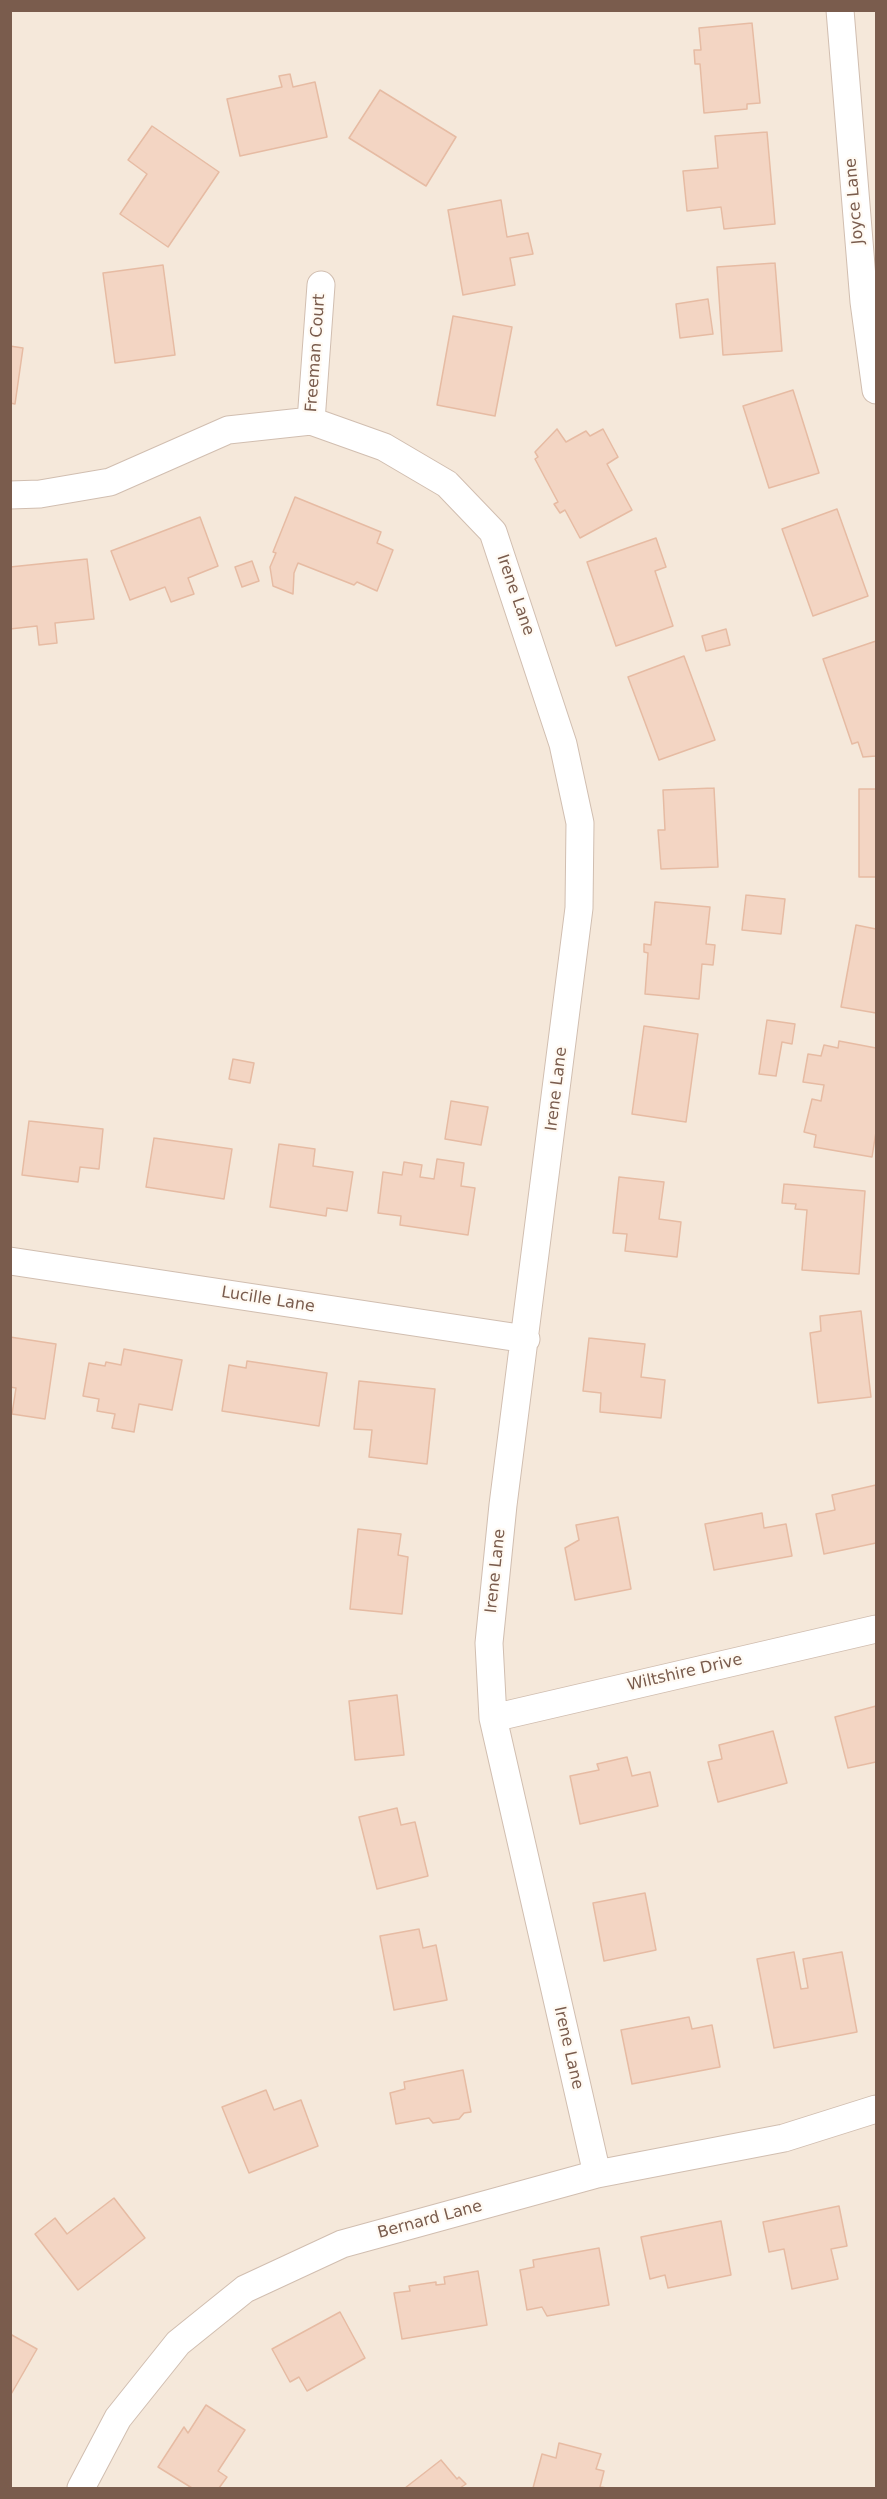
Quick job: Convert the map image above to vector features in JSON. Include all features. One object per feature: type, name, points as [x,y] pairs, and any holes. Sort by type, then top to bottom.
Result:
[{"type":"street","name":"Joyce Lane","points":[[840,10],[864,302],[876,390]]},
{"type":"street","name":"Freeman Court","points":[[311,421],[321,285]]},
{"type":"street","name":"Irene Lane","points":[[10,495],[40,494],[110,482],[228,430],[311,421],[384,447],[447,484],[493,532],[563,744],[580,823],[579,909],[526,1339],[503,1504],[489,1643],[493,1718],[597,2174]]},
{"type":"street","name":"Lucille Lane","points":[[10,1261],[526,1339]]},
{"type":"street","name":"Wiltshire Drive","points":[[493,1718],[876,1629]]},
{"type":"street","name":"Bernard Lane","points":[[81,2488],[118,2418],[178,2343],[245,2289],[342,2244],[597,2174],[784,2138],[876,2109]]},
{"type":"shaded area","points":[[11,11],[876,11],[876,2488],[11,2488]]},
{"type":"building","points":[[752,23],[760,103],[747,104],[747,109],[704,113],[700,64],[695,64],[694,50],[701,50],[699,28]]},
{"type":"building","points":[[290,74],[293,87],[315,82],[327,137],[240,156],[227,99],[282,87],[279,76]]},
{"type":"building","points":[[380,90],[456,137],[426,186],[349,138]]},
{"type":"building","points":[[152,126],[219,172],[168,247],[120,214],[147,174],[128,160]]},
{"type":"building","points":[[767,132],[775,224],[724,229],[721,207],[687,211],[683,171],[718,168],[715,136]]},
{"type":"building","points":[[501,200],[507,237],[528,233],[533,254],[510,258],[515,285],[463,295],[448,210]]},
{"type":"building","points":[[775,263],[782,351],[723,355],[717,267]]},
{"type":"building","points":[[163,265],[175,355],[115,363],[103,273]]},
{"type":"building","points":[[708,299],[713,334],[680,338],[676,304]]},
{"type":"building","points":[[453,316],[512,327],[495,416],[437,405]]},
{"type":"building","points":[[10,346],[23,348],[15,404],[10,403]]},
{"type":"building","points":[[793,390],[819,473],[769,488],[743,406]]},
{"type":"building","points":[[557,429],[566,442],[586,431],[590,436],[603,429],[618,457],[607,464],[632,510],[580,538],[565,510],[560,513],[554,504],[558,502],[535,459],[538,457],[535,452]]},
{"type":"building","points":[[295,497],[381,532],[377,543],[393,550],[377,591],[357,582],[354,585],[298,563],[294,573],[293,594],[273,586],[270,567],[276,553],[273,552]]},
{"type":"building","points":[[837,509],[868,596],[813,616],[782,529]]},
{"type":"building","points":[[200,517],[218,566],[188,578],[194,594],[171,602],[165,587],[130,600],[111,551]]},
{"type":"building","points":[[656,538],[666,567],[655,571],[673,626],[616,646],[587,562]]},
{"type":"building","points":[[87,559],[94,619],[55,623],[57,643],[39,645],[37,626],[10,629],[10,567]]},
{"type":"building","points":[[252,561],[259,581],[242,587],[235,567]]},
{"type":"building","points":[[726,629],[730,645],[706,651],[702,636]]},
{"type":"building","points":[[876,641],[876,756],[863,757],[858,742],[852,744],[823,659]]},
{"type":"building","points":[[684,656],[715,740],[659,760],[628,677]]},
{"type":"building","points":[[714,788],[718,867],[661,869],[658,830],[665,830],[663,790]]},
{"type":"building","points":[[859,789],[876,789],[876,877],[859,877]]},
{"type":"building","points":[[746,895],[785,899],[781,934],[742,930]]},
{"type":"building","points":[[655,902],[710,907],[706,944],[715,945],[713,965],[702,964],[699,999],[645,994],[648,953],[644,952],[644,944],[651,945]]},
{"type":"building","points":[[856,925],[876,929],[876,1013],[841,1007]]},
{"type":"building","points":[[767,1020],[795,1024],[792,1044],[782,1042],[776,1076],[759,1074]]},
{"type":"building","points":[[644,1026],[698,1034],[686,1122],[632,1114]]},
{"type":"building","points":[[839,1041],[876,1048],[876,1132],[872,1157],[814,1147],[816,1135],[804,1132],[812,1099],[821,1101],[824,1085],[803,1082],[808,1054],[821,1056],[824,1045],[838,1048]]},
{"type":"building","points":[[233,1059],[254,1063],[250,1083],[229,1079]]},
{"type":"building","points":[[451,1101],[488,1107],[481,1145],[445,1139]]},
{"type":"building","points":[[29,1121],[103,1129],[99,1169],[80,1167],[78,1182],[22,1175]]},
{"type":"building","points":[[154,1138],[232,1149],[224,1199],[146,1187]]},
{"type":"building","points":[[279,1144],[315,1149],[313,1166],[353,1172],[347,1211],[327,1208],[326,1216],[270,1207]]},
{"type":"building","points":[[437,1159],[464,1163],[461,1186],[475,1188],[468,1235],[400,1225],[401,1216],[378,1213],[383,1172],[402,1175],[404,1162],[422,1165],[420,1177],[434,1179]]},
{"type":"building","points":[[619,1177],[664,1182],[659,1219],[681,1222],[677,1257],[625,1251],[627,1234],[613,1233]]},
{"type":"building","points":[[784,1184],[865,1191],[859,1274],[802,1270],[807,1210],[795,1209],[796,1204],[782,1203]]},
{"type":"building","points":[[861,1311],[871,1397],[818,1403],[810,1333],[821,1331],[820,1316]]},
{"type":"building","points":[[10,1337],[56,1344],[45,1419],[12,1414],[16,1388],[10,1387]]},
{"type":"building","points":[[589,1338],[645,1344],[641,1377],[665,1380],[661,1418],[600,1412],[601,1393],[583,1391]]},
{"type":"building","points":[[124,1349],[182,1360],[172,1410],[139,1404],[134,1432],[112,1428],[115,1414],[97,1411],[99,1399],[83,1396],[89,1363],[105,1366],[106,1362],[121,1365]]},
{"type":"building","points":[[247,1361],[327,1373],[319,1426],[222,1411],[229,1365],[246,1368]]},
{"type":"building","points":[[359,1381],[435,1389],[427,1464],[369,1457],[372,1430],[354,1429]]},
{"type":"building","points":[[876,1485],[876,1543],[824,1554],[816,1514],[835,1510],[832,1495]]},
{"type":"building","points":[[762,1513],[764,1528],[786,1524],[792,1556],[714,1570],[705,1524]]},
{"type":"building","points":[[618,1517],[631,1589],[575,1600],[565,1548],[579,1540],[576,1525]]},
{"type":"building","points":[[358,1529],[401,1534],[398,1555],[408,1557],[402,1614],[350,1609]]},
{"type":"building","points":[[397,1695],[404,1755],[355,1760],[349,1701]]},
{"type":"building","points":[[876,1706],[876,1762],[848,1768],[835,1717]]},
{"type":"building","points":[[773,1731],[787,1783],[718,1802],[708,1762],[722,1759],[719,1745]]},
{"type":"building","points":[[627,1757],[632,1776],[650,1772],[658,1806],[580,1824],[570,1776],[599,1770],[597,1764]]},
{"type":"building","points":[[397,1808],[401,1825],[415,1822],[428,1876],[377,1889],[359,1817]]},
{"type":"building","points":[[645,1893],[656,1950],[604,1961],[593,1903]]},
{"type":"building","points":[[419,1929],[423,1948],[436,1945],[447,2000],[394,2010],[380,1936]]},
{"type":"building","points":[[794,1952],[801,1989],[808,1988],[803,1959],[842,1952],[857,2032],[774,2048],[757,1959]]},
{"type":"building","points":[[689,2017],[692,2029],[712,2025],[720,2067],[632,2084],[621,2030]]},
{"type":"building","points":[[463,2070],[471,2112],[464,2113],[459,2119],[433,2123],[429,2118],[396,2124],[390,2093],[405,2089],[404,2082]]},
{"type":"building","points":[[266,2090],[274,2110],[301,2100],[318,2146],[249,2173],[222,2107]]},
{"type":"building","points":[[114,2198],[145,2238],[78,2290],[35,2234],[55,2218],[67,2234]]},
{"type":"building","points":[[839,2206],[847,2246],[831,2249],[838,2279],[792,2289],[784,2249],[769,2252],[763,2222]]},
{"type":"building","points":[[721,2221],[731,2275],[668,2288],[665,2275],[650,2279],[641,2237]]},
{"type":"building","points":[[599,2248],[609,2305],[547,2316],[542,2307],[527,2310],[520,2270],[534,2267],[533,2260]]},
{"type":"building","points":[[478,2271],[487,2325],[402,2339],[394,2293],[410,2291],[409,2286],[436,2282],[436,2285],[445,2284],[444,2277]]},
{"type":"building","points":[[340,2312],[365,2358],[307,2391],[299,2377],[290,2382],[272,2349]]},
{"type":"building","points":[[10,2334],[37,2349],[10,2396]]},
{"type":"building","points":[[206,2405],[245,2430],[218,2471],[227,2477],[219,2488],[192,2488],[158,2467],[184,2427],[188,2433]]},
{"type":"building","points":[[559,2443],[601,2454],[596,2469],[604,2471],[600,2487],[607,2488],[533,2488],[542,2454],[556,2458]]},
{"type":"building","points":[[441,2460],[457,2479],[459,2477],[466,2484],[460,2488],[405,2488]]}]
